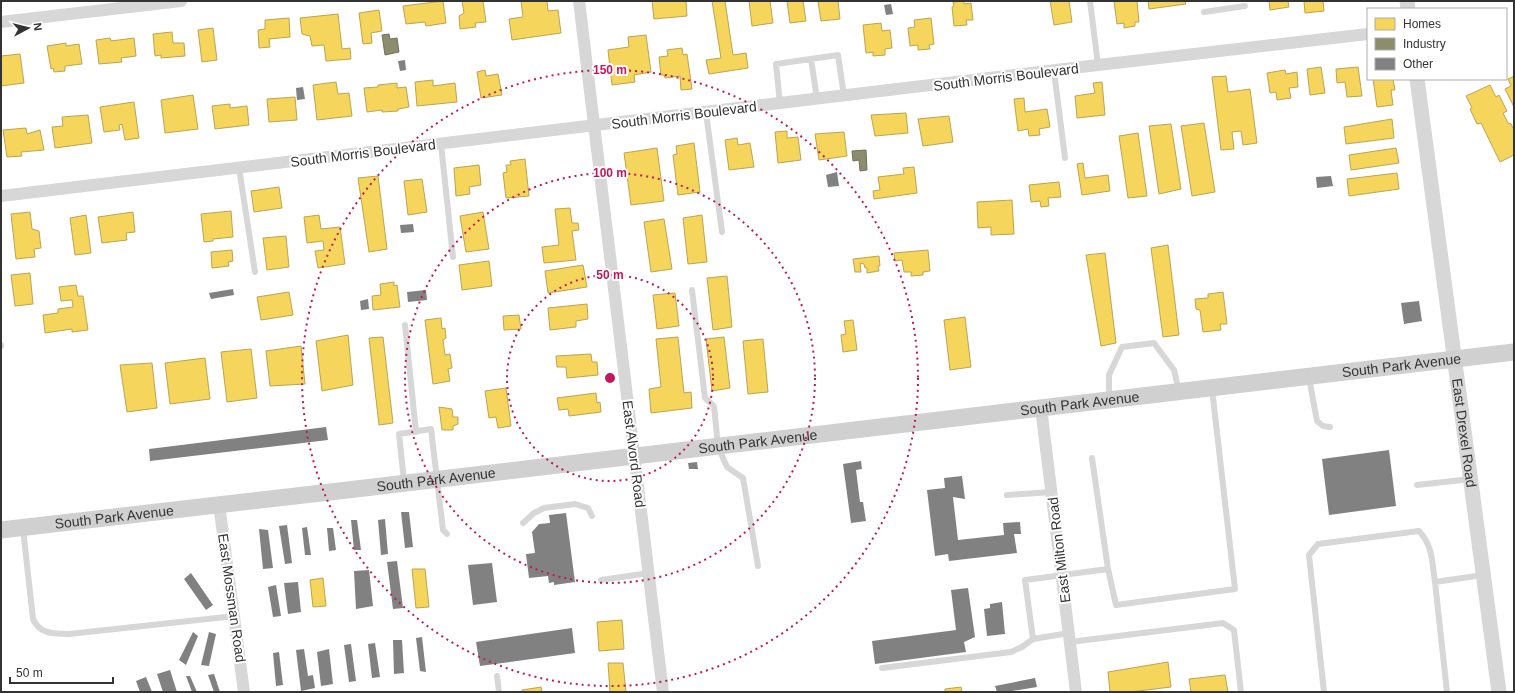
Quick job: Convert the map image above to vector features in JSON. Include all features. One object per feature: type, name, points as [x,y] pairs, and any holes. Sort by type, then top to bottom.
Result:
[{"type":"main road","name":"South Park Avenue","points":[[1,530],[1514,352]]},
{"type":"street","points":[[1,22],[181,1]]},
{"type":"street","name":"East Alvord Road","points":[[579,1],[663,692]]},
{"type":"street","name":"South Morris Boulevard","points":[[1,196],[1367,34]]},
{"type":"street","name":"East Drexel Road","points":[[1417,80],[1499,692]]},
{"type":"street","name":"East Milton Road","points":[[1041,408],[1076,692]]},
{"type":"street","name":"East Mossman Road","points":[[219,504],[244,692]]},
{"type":"lane","points":[[1090,1],[1098,65]]},
{"type":"lane","points":[[1204,12],[1245,6]]},
{"type":"lane","points":[[780,104],[776,64],[838,55],[844,96]]},
{"type":"lane","points":[[811,59],[817,99]]},
{"type":"lane","points":[[1054,71],[1065,158]]},
{"type":"lane","points":[[706,112],[722,232]]},
{"type":"lane","points":[[441,144],[453,257]]},
{"type":"lane","points":[[239,168],[255,272]]},
{"type":"lane","points":[[692,290],[705,398],[714,406],[718,446],[726,467],[742,478],[758,566]]},
{"type":"lane","points":[[405,326],[416,432]]},
{"type":"lane","points":[[1108,400],[1109,375],[1122,347],[1154,343],[1174,370],[1179,392]]},
{"type":"lane","points":[[1309,376],[1317,421],[1323,426],[1330,427]]},
{"type":"lane","points":[[1092,458],[1108,569],[1116,604],[1235,589],[1212,388]]},
{"type":"lane","points":[[404,483],[399,434],[431,429],[443,530],[447,534]]},
{"type":"lane","points":[[1417,485],[1471,479]]},
{"type":"lane","points":[[1007,495],[1052,492]]},
{"type":"lane","points":[[523,523],[534,513],[544,508],[576,504],[588,508],[592,516]]},
{"type":"lane","points":[[23,527],[33,619],[36,626],[41,630],[69,634],[235,616]]},
{"type":"lane","points":[[1324,692],[1309,555],[1318,544],[1419,531],[1426,539],[1430,550],[1447,692]]},
{"type":"lane","points":[[1033,639],[1025,580],[1108,569]]},
{"type":"lane","points":[[601,580],[649,573]]},
{"type":"lane","points":[[1435,582],[1483,575]]},
{"type":"lane","points":[[882,668],[1011,652],[1022,647],[1033,639],[1069,638],[1223,623],[1234,630],[1241,692]]},
{"type":"lane","points":[[498,676],[499,692]]},
{"type":"building: Homes","points":[[443,1],[446,23],[426,26],[425,22],[406,24],[403,6]]},
{"type":"building: Homes","points":[[462,1],[483,1],[486,22],[475,23],[476,27],[460,29],[459,16],[464,13]]},
{"type":"building: Homes","points":[[521,1],[547,1],[548,11],[558,10],[561,33],[512,40],[509,19],[523,17]]},
{"type":"building: Homes","points":[[652,1],[686,1],[687,16],[654,19]]},
{"type":"building: Homes","points":[[712,1],[725,1],[733,55],[746,53],[748,68],[709,74],[706,60],[721,58]]},
{"type":"building: Homes","points":[[749,1],[770,1],[773,23],[752,26]]},
{"type":"building: Homes","points":[[787,1],[803,1],[806,21],[790,23]]},
{"type":"building: Homes","points":[[818,1],[838,1],[840,19],[821,21]]},
{"type":"building: Homes","points":[[964,1],[964,4],[971,3],[973,20],[966,20],[967,25],[954,26],[952,7],[954,6],[953,2]]},
{"type":"building: Homes","points":[[1050,1],[1069,1],[1072,22],[1054,25]]},
{"type":"building: Homes","points":[[1114,1],[1137,1],[1139,22],[1135,22],[1135,26],[1124,28],[1124,23],[1117,24]]},
{"type":"building: Homes","points":[[1148,1],[1185,1],[1186,4],[1149,9]]},
{"type":"building: Homes","points":[[1269,1],[1288,1],[1289,7],[1270,10]]},
{"type":"building: Homes","points":[[1304,1],[1323,1],[1324,11],[1305,13]]},
{"type":"building: Homes","points":[[379,10],[382,31],[371,33],[372,43],[363,44],[359,13]]},
{"type":"building: Homes","points":[[338,14],[342,49],[350,48],[351,59],[326,61],[324,45],[312,46],[310,36],[302,34],[300,18]]},
{"type":"building: Homes","points":[[289,18],[290,37],[269,39],[270,47],[259,48],[258,30],[265,29],[265,20]]},
{"type":"building: Homes","points":[[931,18],[934,44],[929,45],[930,49],[918,50],[918,45],[910,46],[908,28],[915,27],[914,20]]},
{"type":"building: Homes","points":[[881,23],[882,31],[890,30],[892,48],[885,49],[885,55],[873,56],[873,52],[866,53],[863,25]]},
{"type":"building: Homes","points":[[213,28],[217,60],[202,62],[198,30]]},
{"type":"building: Homes","points":[[172,32],[173,43],[184,43],[185,56],[161,58],[161,55],[155,56],[153,34]]},
{"type":"building: Homes","points":[[646,35],[651,72],[634,75],[635,82],[612,85],[608,50],[629,47],[628,37]]},
{"type":"building: Homes","points":[[110,38],[111,41],[134,38],[136,56],[121,58],[122,62],[99,64],[96,40]]},
{"type":"building: Homes","points":[[66,43],[66,46],[79,44],[82,64],[65,66],[65,71],[54,72],[53,68],[51,69],[47,46]]},
{"type":"building: Homes","points":[[682,48],[683,55],[687,54],[692,89],[681,90],[680,76],[665,78],[664,75],[661,75],[659,57],[668,56],[667,50]]},
{"type":"building: Homes","points":[[20,54],[24,83],[1,86],[1,56]]},
{"type":"building: Homes","points":[[1321,67],[1325,93],[1310,95],[1307,69]]},
{"type":"building: Homes","points":[[1358,67],[1362,96],[1347,97],[1345,82],[1337,83],[1336,69]]},
{"type":"building: Homes","points":[[485,70],[486,76],[498,74],[502,95],[481,98],[477,72]]},
{"type":"building: Homes","points":[[1285,70],[1286,74],[1297,72],[1298,87],[1289,88],[1291,98],[1277,100],[1276,92],[1270,93],[1267,73]]},
{"type":"building: Homes","points":[[1226,76],[1228,92],[1250,89],[1257,143],[1243,145],[1241,131],[1232,132],[1234,149],[1221,150],[1212,77]]},
{"type":"building: Homes","points":[[1514,76],[1514,107],[1505,89],[1511,86],[1508,79]]},
{"type":"building: Homes","points":[[433,80],[433,86],[455,83],[457,102],[417,106],[415,82]]},
{"type":"building: Homes","points":[[1373,80],[1393,80],[1395,90],[1391,90],[1393,105],[1377,107]]},
{"type":"building: Homes","points":[[336,82],[338,94],[349,93],[352,116],[317,120],[313,85]]},
{"type":"building: Homes","points":[[1102,82],[1105,115],[1077,118],[1075,96],[1095,93],[1093,83]]},
{"type":"building: Homes","points":[[397,83],[397,88],[406,87],[409,107],[398,109],[398,111],[382,112],[382,110],[367,112],[364,88]]},
{"type":"building: Homes","points":[[1490,85],[1496,97],[1499,95],[1507,111],[1503,113],[1508,123],[1514,128],[1514,155],[1500,162],[1481,123],[1477,124],[1466,96]]},
{"type":"building: Homes","points":[[193,95],[198,129],[165,133],[161,100]]},
{"type":"building: Homes","points":[[295,97],[297,120],[269,122],[267,99]]},
{"type":"building: Homes","points":[[1024,98],[1025,112],[1047,109],[1050,127],[1039,129],[1040,135],[1029,136],[1028,129],[1018,131],[1014,99]]},
{"type":"building: Homes","points":[[134,102],[139,138],[125,140],[122,124],[119,125],[120,130],[104,132],[100,107]]},
{"type":"building: Homes","points":[[230,104],[230,108],[247,106],[249,125],[215,129],[212,106]]},
{"type":"building: Homes","points":[[906,113],[908,133],[875,136],[871,115]]},
{"type":"building: Homes","points":[[88,115],[92,143],[55,148],[52,127],[63,126],[62,117]]},
{"type":"building: Homes","points":[[949,116],[953,142],[923,146],[918,119]]},
{"type":"building: Homes","points":[[1392,119],[1394,138],[1346,144],[1344,127]]},
{"type":"building: Homes","points":[[1204,123],[1215,192],[1192,196],[1181,126]]},
{"type":"building: Homes","points":[[1171,124],[1181,189],[1159,194],[1149,126]]},
{"type":"building: Homes","points":[[26,128],[27,134],[40,130],[44,150],[21,152],[22,156],[7,157],[3,130]]},
{"type":"building: Homes","points":[[787,131],[787,138],[798,137],[801,160],[778,163],[775,132]]},
{"type":"building: Homes","points":[[844,132],[847,156],[819,160],[815,134]]},
{"type":"building: Homes","points":[[1138,133],[1147,196],[1128,198],[1119,136]]},
{"type":"building: Homes","points":[[737,138],[738,145],[750,143],[754,167],[729,170],[725,140]]},
{"type":"building: Homes","points":[[694,143],[700,192],[678,195],[673,155],[677,154],[676,146]]},
{"type":"building: Homes","points":[[657,148],[664,201],[631,205],[624,153]]},
{"type":"building: Homes","points":[[1396,148],[1399,163],[1351,170],[1349,155]]},
{"type":"building: Homes","points":[[525,159],[529,196],[506,198],[503,173],[507,172],[506,165],[511,165],[510,161]]},
{"type":"building: Homes","points":[[1083,163],[1085,178],[1108,175],[1110,191],[1082,195],[1077,164]]},
{"type":"building: Homes","points":[[479,165],[481,185],[469,187],[470,194],[456,196],[454,168]]},
{"type":"building: Homes","points":[[914,167],[917,193],[874,199],[873,191],[880,190],[878,177],[904,174],[903,168]]},
{"type":"building: Homes","points":[[1397,173],[1399,189],[1349,196],[1347,179]]},
{"type":"building: Homes","points":[[378,176],[387,249],[369,252],[358,178]]},
{"type":"building: Homes","points":[[422,179],[427,212],[408,215],[404,181]]},
{"type":"building: Homes","points":[[1059,182],[1061,197],[1048,198],[1049,206],[1041,207],[1040,201],[1031,202],[1029,185]]},
{"type":"building: Homes","points":[[279,187],[282,208],[254,212],[251,191]]},
{"type":"building: Homes","points":[[1012,200],[1014,234],[991,235],[991,227],[978,228],[977,202]]},
{"type":"building: Homes","points":[[570,208],[572,223],[578,223],[579,230],[572,231],[576,260],[544,263],[542,247],[559,245],[555,209]]},
{"type":"building: Homes","points":[[231,211],[233,237],[213,239],[213,241],[204,242],[201,214]]},
{"type":"building: Homes","points":[[30,212],[32,229],[39,231],[41,248],[34,249],[35,257],[16,259],[11,214]]},
{"type":"building: Homes","points":[[133,212],[135,232],[126,233],[127,240],[102,243],[98,217]]},
{"type":"building: Homes","points":[[483,212],[489,249],[466,252],[460,216]]},
{"type":"building: Homes","points":[[86,215],[91,253],[75,255],[70,218]]},
{"type":"building: Homes","points":[[319,215],[321,229],[340,227],[345,264],[318,268],[315,251],[324,250],[323,241],[307,243],[304,217]]},
{"type":"building: Homes","points":[[702,215],[707,262],[688,264],[683,218]]},
{"type":"building: Homes","points":[[664,219],[672,269],[651,272],[644,222]]},
{"type":"building: Homes","points":[[286,236],[289,267],[267,270],[263,238]]},
{"type":"building: Homes","points":[[1168,245],[1179,335],[1163,337],[1151,248]]},
{"type":"building: Homes","points":[[232,250],[233,261],[228,262],[229,266],[212,268],[211,252]]},
{"type":"building: Homes","points":[[928,250],[930,271],[923,272],[923,275],[911,276],[911,272],[904,272],[902,260],[895,261],[894,253]]},
{"type":"building: Homes","points":[[1105,253],[1116,343],[1101,346],[1086,255]]},
{"type":"building: Homes","points":[[879,256],[879,271],[867,273],[867,268],[865,268],[864,264],[860,263],[861,272],[855,272],[853,259]]},
{"type":"building: Homes","points":[[489,261],[492,286],[462,290],[459,265]]},
{"type":"building: Homes","points":[[583,265],[587,287],[548,293],[545,271]]},
{"type":"building: Homes","points":[[30,273],[33,304],[15,306],[11,275]]},
{"type":"building: Homes","points":[[727,276],[732,327],[713,330],[707,278]]},
{"type":"building: Homes","points":[[394,282],[394,286],[397,285],[400,307],[373,310],[372,296],[381,295],[380,284]]},
{"type":"building: Homes","points":[[76,285],[78,296],[83,296],[88,330],[72,332],[72,329],[45,333],[43,315],[58,313],[58,309],[73,307],[72,300],[61,301],[59,287]]},
{"type":"building: Homes","points":[[289,292],[293,315],[261,320],[257,297]]},
{"type":"building: Homes","points":[[1223,292],[1227,324],[1220,324],[1221,330],[1203,332],[1200,310],[1196,309],[1195,299],[1208,298],[1208,294]]},
{"type":"building: Homes","points":[[675,293],[679,326],[657,329],[653,295]]},
{"type":"building: Homes","points":[[587,304],[588,319],[576,321],[576,327],[550,330],[548,308]]},
{"type":"building: Homes","points":[[519,315],[521,329],[504,330],[503,316]]},
{"type":"building: Homes","points":[[965,317],[971,367],[950,370],[944,320]]},
{"type":"building: Homes","points":[[441,318],[442,329],[445,328],[446,338],[443,340],[445,355],[450,354],[452,368],[448,369],[450,381],[433,384],[425,320]]},
{"type":"building: Homes","points":[[853,320],[857,350],[843,352],[841,335],[846,334],[844,321]]},
{"type":"building: Homes","points":[[348,335],[353,385],[322,391],[316,341]]},
{"type":"building: Homes","points":[[383,337],[393,423],[379,425],[369,338]]},
{"type":"building: Homes","points":[[678,337],[684,393],[691,392],[692,408],[651,413],[649,389],[661,387],[656,339]]},
{"type":"building: Homes","points":[[724,337],[730,388],[712,391],[706,339]]},
{"type":"building: Homes","points":[[763,339],[768,392],[748,394],[743,341]]},
{"type":"building: Homes","points":[[301,346],[305,384],[270,386],[266,351]]},
{"type":"building: Homes","points":[[251,349],[257,398],[227,402],[221,352]]},
{"type":"building: Homes","points":[[591,354],[592,362],[597,362],[598,375],[567,378],[566,367],[557,367],[556,356]]},
{"type":"building: Homes","points":[[205,358],[210,399],[170,404],[165,363]]},
{"type":"building: Homes","points":[[152,363],[157,408],[127,412],[120,365]]},
{"type":"building: Homes","points":[[506,388],[511,426],[498,428],[496,417],[489,418],[485,391]]},
{"type":"building: Homes","points":[[596,393],[597,403],[600,402],[601,412],[569,416],[568,409],[559,410],[557,398]]},
{"type":"building: Homes","points":[[439,407],[452,409],[453,417],[458,417],[458,424],[453,426],[453,430],[442,430]]},
{"type":"building: Homes","points":[[412,569],[425,569],[429,607],[416,608]]},
{"type":"building: Homes","points":[[323,578],[326,606],[313,607],[310,580]]},
{"type":"building: Homes","points":[[622,620],[624,649],[599,651],[597,622]]},
{"type":"building: Homes","points":[[1168,662],[1171,687],[1130,692],[1110,692],[1108,672]]},
{"type":"building: Homes","points":[[608,663],[623,663],[626,692],[610,692]]},
{"type":"building: Homes","points":[[1225,675],[1228,692],[1191,692],[1189,679]]},
{"type":"building: Homes","points":[[541,687],[542,692],[522,692],[522,690]]},
{"type":"building: Homes","points":[[961,687],[962,692],[945,692],[945,689]]},
{"type":"building: Industry","points":[[389,34],[390,39],[397,38],[399,52],[385,55],[382,35]]},
{"type":"building: Industry","points":[[866,150],[867,170],[860,171],[859,160],[853,161],[852,151]]},
{"type":"building: Other","points":[[891,4],[893,14],[886,15],[884,5]]},
{"type":"building: Other","points":[[405,60],[406,70],[400,71],[398,61]]},
{"type":"building: Other","points":[[303,87],[305,99],[297,100],[296,88]]},
{"type":"building: Other","points":[[837,172],[839,186],[828,187],[826,175]]},
{"type":"building: Other","points":[[1331,176],[1333,186],[1317,188],[1316,177]]},
{"type":"building: Other","points":[[413,224],[414,232],[401,233],[400,225]]},
{"type":"building: Other","points":[[233,289],[234,295],[211,299],[209,293]]},
{"type":"building: Other","points":[[426,290],[427,300],[408,302],[407,292]]},
{"type":"building: Other","points":[[368,299],[369,309],[361,310],[360,301]]},
{"type":"building: Other","points":[[1419,301],[1422,321],[1404,324],[1401,303]]},
{"type":"building: Other","points":[[326,427],[328,440],[150,461],[149,449]]},
{"type":"building: Other","points":[[1389,450],[1396,506],[1329,515],[1322,459]]},
{"type":"building: Other","points":[[861,461],[862,469],[856,470],[860,502],[863,502],[866,521],[851,523],[843,464]]},
{"type":"building: Other","points":[[697,462],[698,469],[689,469],[688,463]]},
{"type":"building: Other","points":[[962,476],[965,499],[953,497],[958,540],[1004,535],[1003,523],[1020,522],[1021,534],[1014,534],[1017,553],[949,561],[948,554],[935,556],[927,490],[945,488],[944,478]]},
{"type":"building: Other","points":[[401,512],[409,512],[413,547],[405,548]]},
{"type":"building: Other","points":[[566,513],[575,582],[554,585],[554,582],[549,583],[548,576],[529,578],[526,554],[535,553],[532,532],[539,524],[550,523],[549,515]]},
{"type":"building: Other","points":[[385,519],[388,554],[381,555],[378,520]]},
{"type":"building: Other","points":[[351,520],[357,520],[361,550],[354,550]]},
{"type":"building: Other","points":[[287,525],[292,563],[285,564],[279,526]]},
{"type":"building: Other","points":[[307,527],[311,555],[305,555],[302,528]]},
{"type":"building: Other","points":[[327,528],[333,528],[336,550],[329,551]]},
{"type":"building: Other","points":[[259,529],[268,530],[273,568],[263,569]]},
{"type":"building: Other","points":[[397,561],[403,608],[393,609],[387,562]]},
{"type":"building: Other","points":[[492,563],[497,602],[473,605],[468,565]]},
{"type":"building: Other","points":[[369,570],[373,606],[356,609],[354,571]]},
{"type":"building: Other","points":[[191,573],[213,605],[206,610],[184,579]]},
{"type":"building: Other","points":[[298,582],[301,612],[288,614],[284,583]]},
{"type":"building: Other","points":[[276,585],[281,616],[273,617],[268,587]]},
{"type":"building: Other","points":[[968,588],[975,637],[964,642],[966,652],[875,664],[872,641],[956,630],[951,590]]},
{"type":"building: Other","points":[[1002,602],[1005,634],[987,636],[984,609],[990,608],[990,604]]},
{"type":"building: Other","points":[[572,628],[575,653],[480,666],[476,642]]},
{"type":"building: Other","points":[[193,632],[198,636],[186,665],[179,660]]},
{"type":"building: Other","points":[[209,632],[216,634],[209,666],[201,665]]},
{"type":"building: Other","points":[[422,637],[426,672],[420,671],[416,638]]},
{"type":"building: Other","points":[[393,640],[402,640],[404,673],[394,674]]},
{"type":"building: Other","points":[[375,643],[380,677],[372,678],[368,644]]},
{"type":"building: Other","points":[[351,644],[356,681],[349,682],[344,645]]},
{"type":"building: Other","points":[[304,649],[308,676],[313,675],[315,688],[301,691],[296,650]]},
{"type":"building: Other","points":[[329,649],[333,684],[321,686],[317,652]]},
{"type":"building: Other","points":[[279,652],[283,685],[276,686],[273,653]]},
{"type":"building: Other","points":[[170,670],[177,692],[163,692],[157,674]]},
{"type":"building: Other","points":[[214,674],[220,692],[214,692],[208,675]]},
{"type":"building: Other","points":[[186,676],[190,676],[197,692],[192,692]]},
{"type":"building: Other","points":[[146,677],[152,692],[140,692],[136,681]]},
{"type":"building: Other","points":[[1035,678],[1037,687],[997,692],[995,686]]}]
